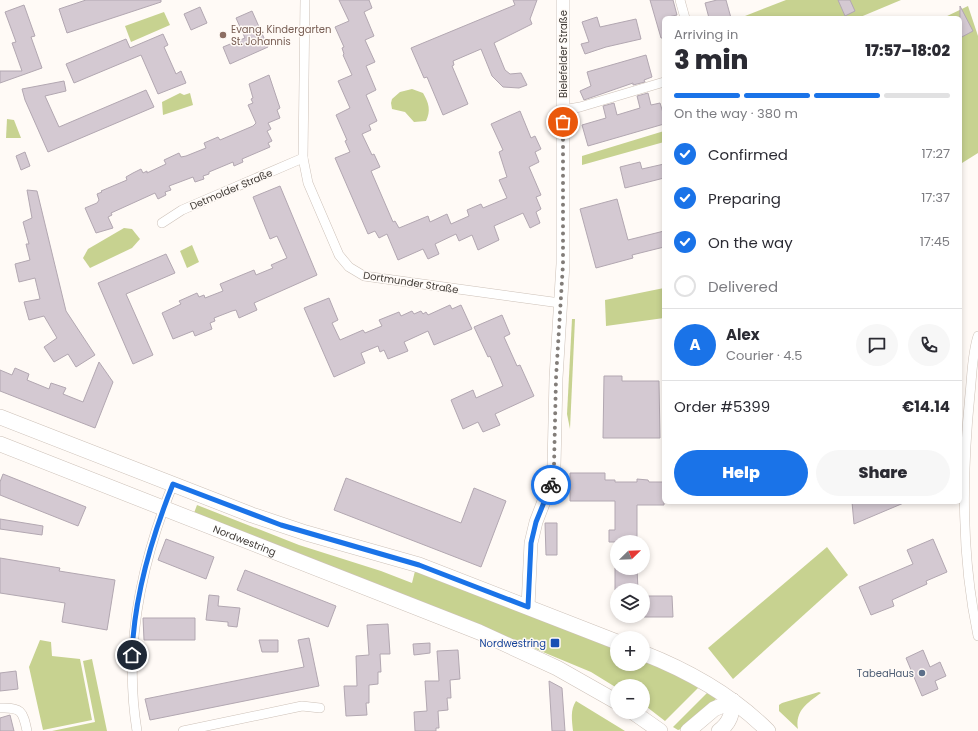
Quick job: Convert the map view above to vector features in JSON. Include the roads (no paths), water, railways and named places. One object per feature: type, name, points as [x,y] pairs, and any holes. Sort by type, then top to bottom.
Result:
[{"type":"main road","points":[[0,417],[281,525],[419,565],[610,639]]},
{"type":"main road","name":"Nordwestring","points":[[0,444],[485,634],[557,668],[610,698]]},
{"type":"main road","points":[[650,656],[696,677],[733,701],[768,731]]},
{"type":"main road","points":[[688,731],[714,709],[733,701]]},
{"type":"main road","points":[[719,731],[729,721],[732,715],[733,701]]},
{"type":"main road","points":[[643,719],[660,731]]},
{"type":"street","name":"Dortmunder Straße","points":[[305,0],[303,158],[308,183],[339,255],[349,267],[364,276],[560,303]]},
{"type":"street","name":"Bielefelder Straße","points":[[528,607],[531,543],[536,522],[554,472],[560,303],[563,264],[563,0]]},
{"type":"street","points":[[680,0],[684,16]]},
{"type":"street","points":[[563,110],[580,107],[662,83]]},
{"type":"street","name":"Detmolder Straße","points":[[162,223],[182,210],[303,158]]},
{"type":"street","points":[[978,336],[966,442],[963,501],[968,576],[978,636]]},
{"type":"street","points":[[137,731],[133,704],[133,634],[138,596],[164,508],[173,484]]},
{"type":"street","points":[[183,731],[302,706],[320,708]]},
{"type":"street","points":[[0,708],[13,708],[20,710],[24,717],[27,731]]},
{"type":"place","name":"Evang. Kindergarten St. Johannis","points":[[223,35]]},
{"type":"place","name":"Nordwestring","points":[[555,643]]},
{"type":"place","name":"TabeaHaus","points":[[922,673]]}]
